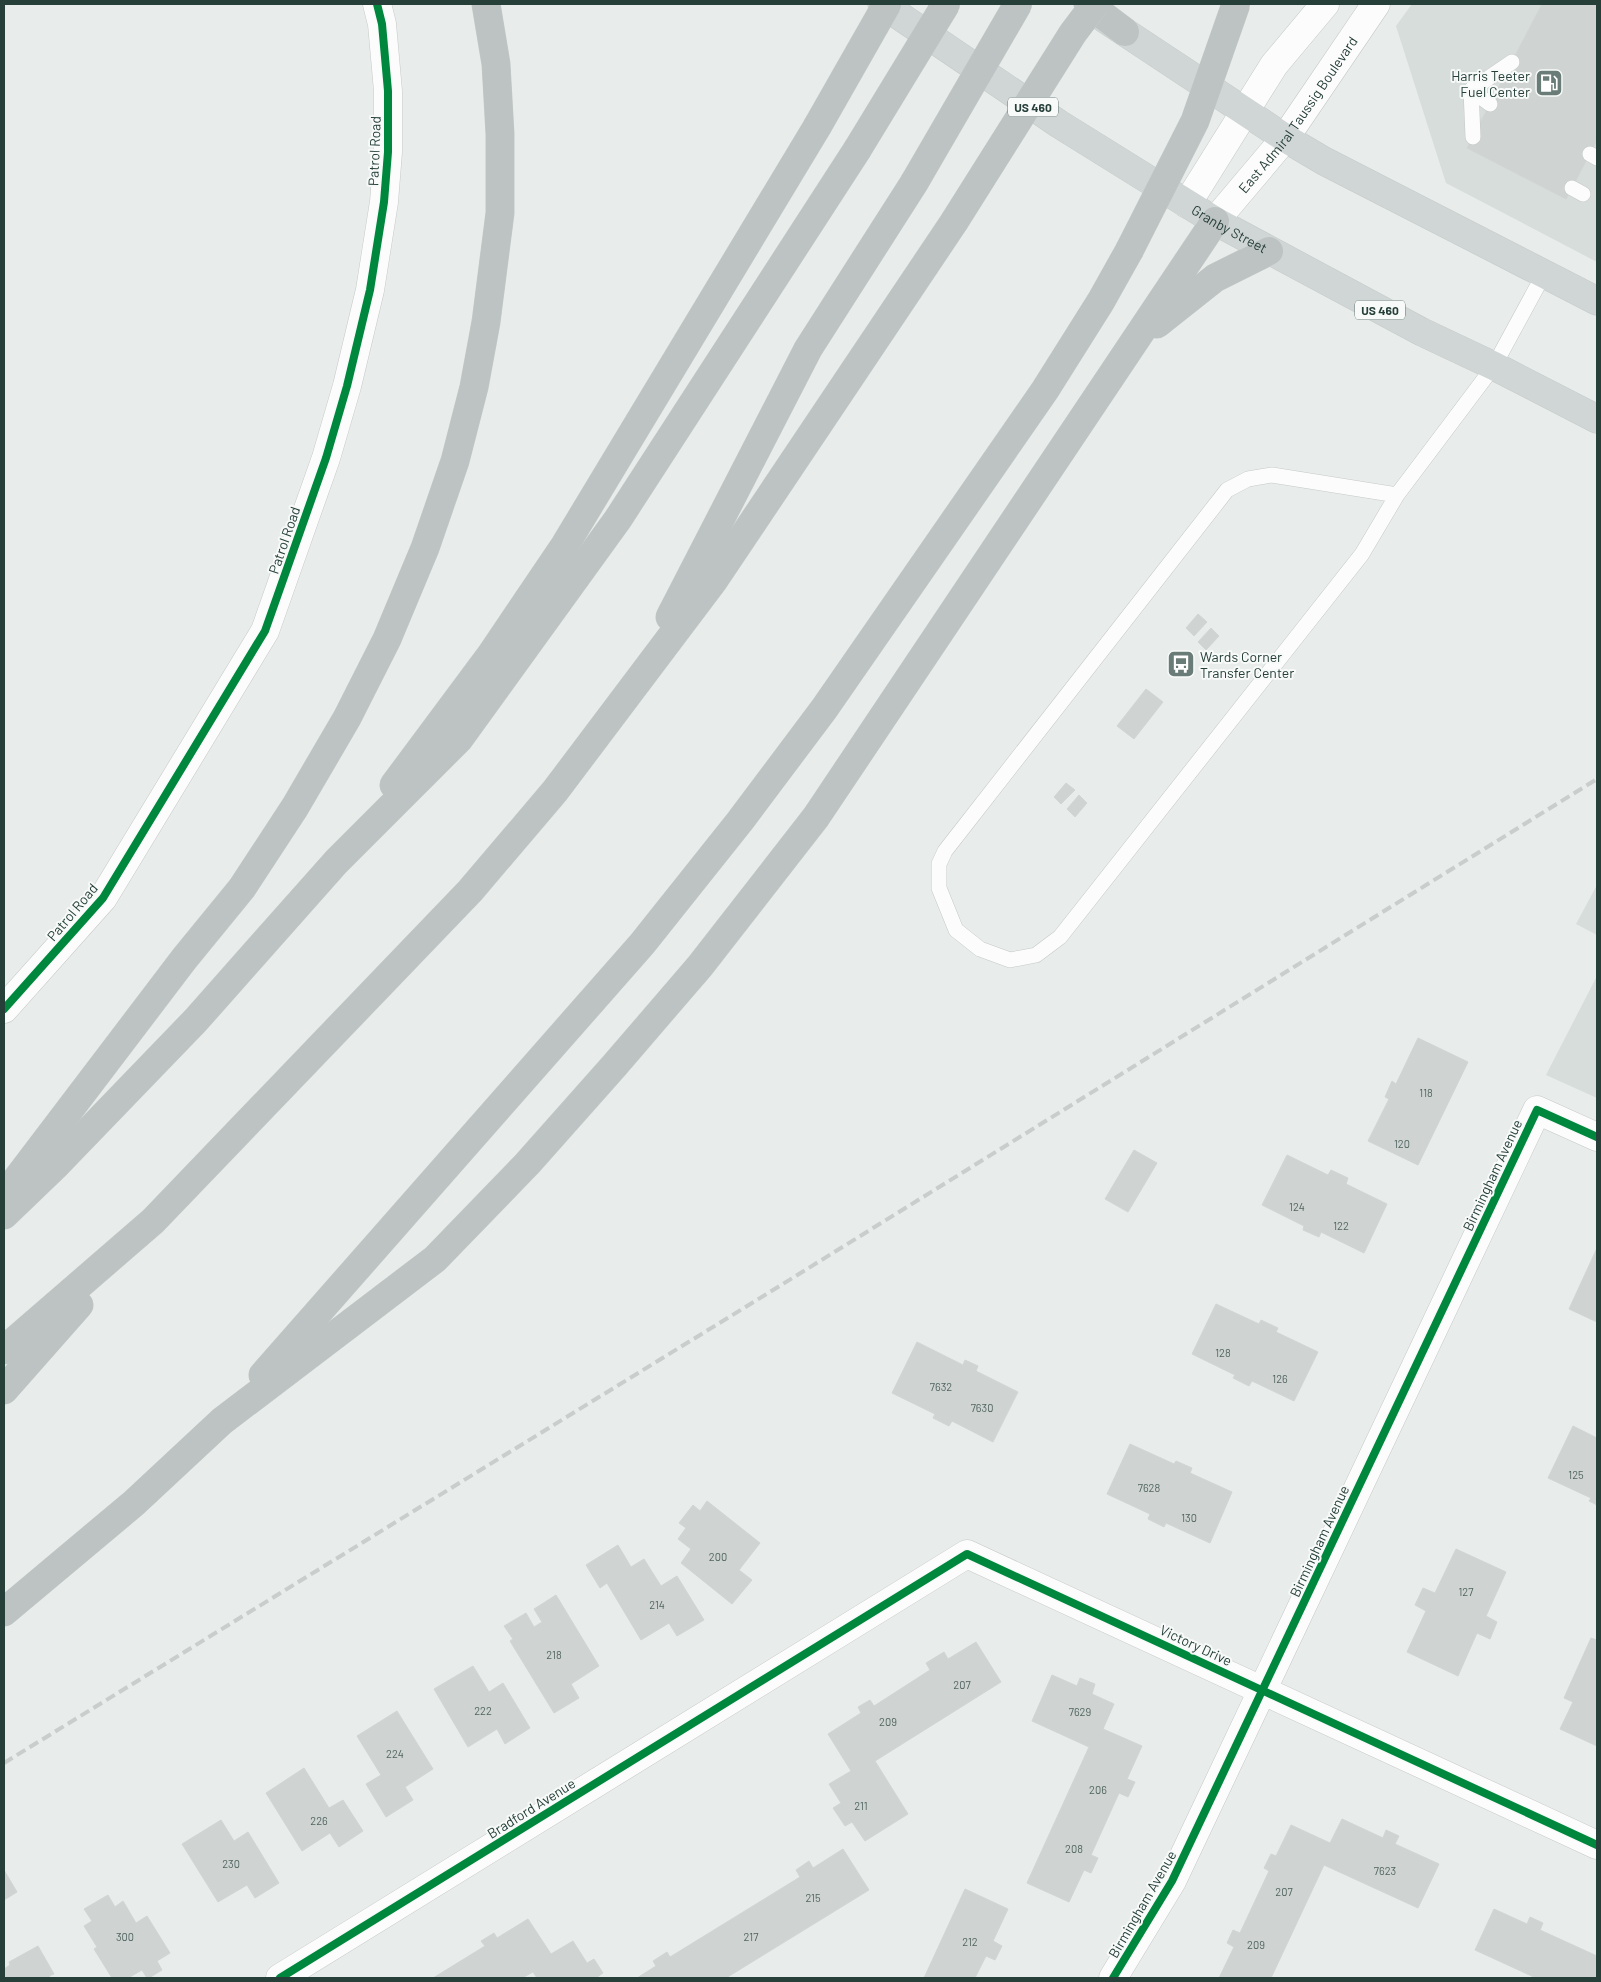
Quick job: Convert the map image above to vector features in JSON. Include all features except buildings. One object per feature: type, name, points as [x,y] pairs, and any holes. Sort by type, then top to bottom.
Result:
[{"type":"highway","points":[[4,1197],[184,959],[242,888],[295,806],[347,718],[387,639],[425,548],[455,461],[474,387],[486,322],[500,213],[500,134],[496,64],[486,4]]},
{"type":"highway","points":[[336,862],[490,656],[565,545],[817,127],[887,4]]},
{"type":"highway","points":[[4,1215],[56,1165],[195,1021],[336,862],[459,739],[618,519],[858,150],[946,4]]},
{"type":"highway","points":[[634,687],[808,350],[914,183],[1018,4]]},
{"type":"highway","points":[[4,1390],[153,1221],[470,891],[554,790],[714,580],[954,222],[1073,33],[1088,4],[1125,32]]},
{"type":"highway","points":[[1073,33],[1095,4]]},
{"type":"highway","points":[[4,1612],[134,1503],[222,1421],[642,944],[740,820],[824,709],[1045,390],[1101,301],[1196,121],[1236,4]]},
{"type":"highway","points":[[222,1421],[435,1259],[526,1164],[700,966],[816,817],[1215,221]]},
{"type":"highway","points":[[1131,346],[1215,278],[1269,250]]},
{"type":"highway","points":[[4,1350],[153,1221]]},
{"type":"highway","points":[[4,1597],[82,1545]]},
{"type":"main road","name":"Granby Street","points":[[882,4],[1059,124],[1215,221],[1422,332],[1494,366],[1597,419]]},
{"type":"main road","points":[[1083,4],[1245,112],[1324,161],[1597,301]]},
{"type":"street","name":"Patrol Road","points":[[4,1009],[103,898],[265,630],[326,458],[347,386],[370,290],[384,202],[388,152],[388,91],[382,24],[377,4]]},
{"type":"street","points":[[1187,204],[1274,65],[1324,4]]},
{"type":"street","name":"East Admiral Taussig Boulevard","points":[[1215,221],[1285,138],[1376,4]]},
{"type":"street","name":"Birmingham Avenue","points":[[1113,1978],[1172,1881],[1537,1110],[1597,1137]]},
{"type":"street","name":"Victory Drive","points":[[795,1660],[967,1554],[1597,1845]]},
{"type":"street","name":"Bradford Avenue","points":[[280,1978],[795,1660]]},
{"type":"lane","points":[[1471,90],[1512,62]]},
{"type":"lane","points":[[1471,90],[1490,104]]},
{"type":"lane","points":[[1471,90],[1473,137]]},
{"type":"lane","points":[[1397,495],[1272,475],[1248,479],[1227,490],[944,851],[939,864],[939,888],[956,930],[980,949],[1010,960],[1036,955],[1060,937],[1357,561],[1397,495],[1494,366],[1544,274]]},
{"type":"shaded area","points":[[1412,4],[1597,4],[1597,262],[1446,183],[1396,26]]},
{"type":"shaded area","points":[[1597,885],[1597,935],[1576,924]]},
{"type":"shaded area","points":[[1597,976],[1597,1098],[1546,1075]]},
{"type":"railway","points":[[4,1763],[778,1287],[1597,779]]},
{"type":"cycle path","points":[[4,1009],[103,898],[265,631],[326,458],[347,386],[370,290],[384,202],[388,152],[388,91],[382,24],[377,4]]},
{"type":"cycle path","points":[[1113,1978],[1172,1881],[1537,1110],[1597,1137]]},
{"type":"cycle path","points":[[280,1978],[967,1554],[1597,1845]]},
{"type":"place","name":"Harris Teeter Fuel Center","points":[[1549,83]]},
{"type":"place","name":"Wards Corner Transfer Center","points":[[1181,664]]}]
